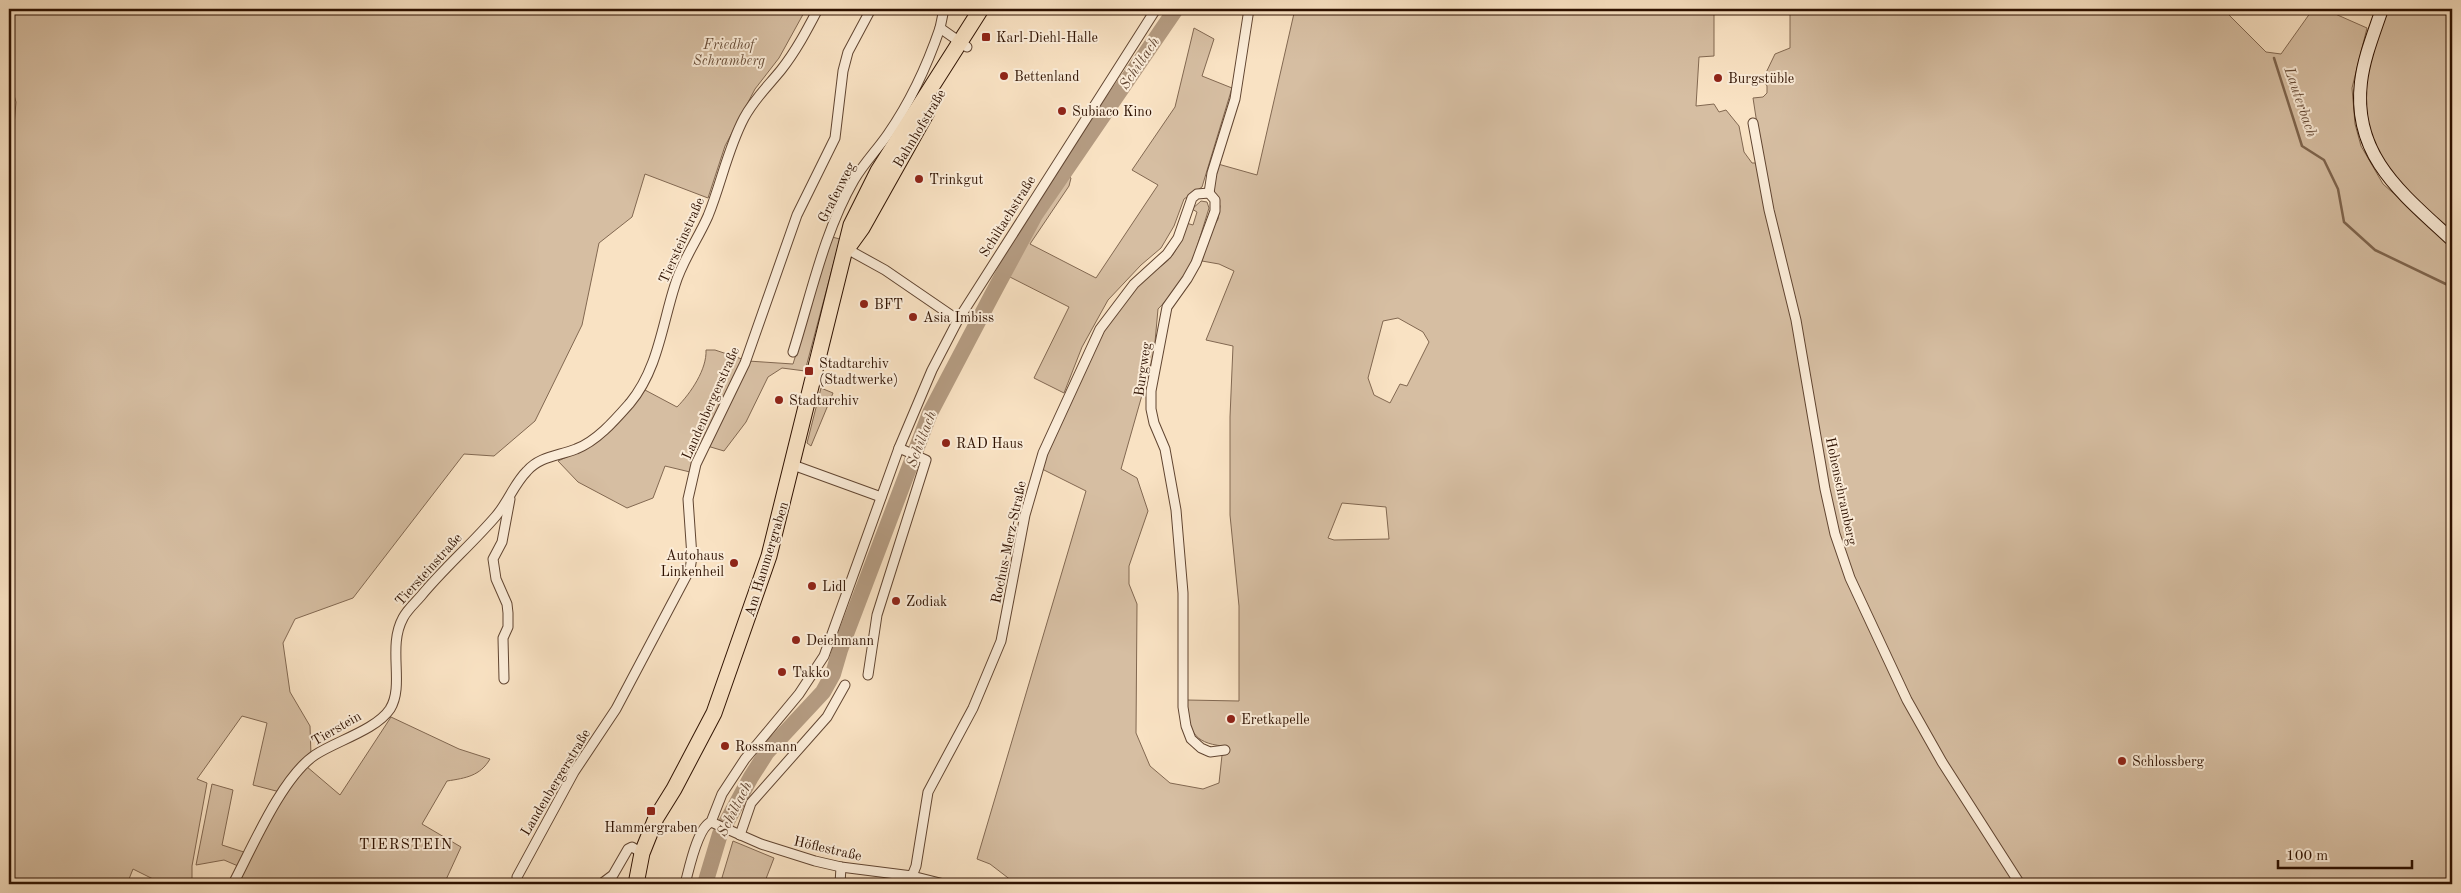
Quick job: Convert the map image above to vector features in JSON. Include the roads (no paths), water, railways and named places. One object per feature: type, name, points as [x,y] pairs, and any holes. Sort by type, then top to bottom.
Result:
[{"type":"main road","name":"Bahnhofstraße","points":[[847,249],[862,228],[964,45],[981,9]]},
{"type":"main road","name":"Bahnhofstraße","points":[[964,45],[992,9]]},
{"type":"main road","points":[[2382,9],[2361,82],[2360,101],[2368,144],[2389,180],[2452,240]]},
{"type":"main road","name":"Am Hammergraben","points":[[636,884],[642,853],[656,818],[674,789],[714,713],[769,556],[847,249]]},
{"type":"street","name":"Tiersteinstraße","points":[[395,672],[396,639],[403,618],[438,575],[494,518],[510,498],[518,482],[528,469],[543,458],[578,449],[593,440],[637,392],[652,364],[675,283],[708,216],[743,119],[759,93],[780,71],[798,46],[818,9]]},
{"type":"street","name":"Landenbergerstraße","points":[[517,877],[574,772],[616,709],[690,570],[692,557],[688,499],[696,464],[745,363],[797,215],[835,138],[843,71],[848,52],[871,9]]},
{"type":"street","name":"Grafenweg","points":[[793,352],[829,236],[840,210],[854,180],[888,134],[925,72],[940,28],[944,9]]},
{"type":"street","name":"Schiltachstraße","points":[[685,884],[698,840],[706,824],[715,823],[722,794],[745,759],[799,694],[824,656],[881,497],[903,450],[932,370],[958,320],[1156,9]]},
{"type":"street","name":"Burgweg","points":[[1226,750],[1210,752],[1201,748],[1192,739],[1186,726],[1183,707],[1183,593],[1176,510],[1165,449],[1154,423],[1151,409],[1151,392],[1167,307],[1196,263],[1215,211],[1215,200],[1209,193],[1212,174],[1235,99],[1249,9]]},
{"type":"street","points":[[940,28],[964,45]]},
{"type":"street","name":"Hohenschramberg","points":[[1752,124],[1768,210],[1796,320],[1834,534],[1850,578],[1907,700],[1942,762],[2020,884]]},
{"type":"street","name":"Rochus-Merz-Straße","points":[[912,876],[916,866],[928,792],[973,708],[1001,641],[1025,515],[1043,453],[1100,329],[1134,284],[1167,254],[1178,238],[1192,198],[1197,194],[1209,193]]},
{"type":"street","points":[[847,249],[886,270],[958,320]]},
{"type":"street","points":[[868,675],[876,615],[926,460],[903,450]]},
{"type":"street","points":[[793,465],[881,497]]},
{"type":"street","name":"Tiersteinstraße","points":[[504,679],[503,638],[508,627],[508,613],[507,604],[496,579],[493,559],[502,542],[510,498]]},
{"type":"street","name":"Tierstein","points":[[233,884],[277,801],[294,776],[315,755],[357,733],[385,715],[390,708],[397,687],[395,672]]},
{"type":"street","points":[[740,835],[751,803],[827,717],[840,690],[845,685]]},
{"type":"street","name":"Höflestraße","points":[[715,823],[740,835],[786,852],[841,867],[912,876],[933,883],[944,884]]},
{"type":"street","points":[[601,884],[613,875],[628,849],[632,847],[642,853]]},
{"type":"street","points":[[840,884],[841,867]]},
{"type":"waterway","name":"Schiltach","points":[[705,884],[720,834],[751,777],[767,752],[823,692],[833,674],[840,650],[930,413],[1035,215],[1176,9]]},
{"type":"waterway","name":"Lauterbach","points":[[2274,58],[2302,146],[2324,160],[2338,189],[2344,222],[2375,250],[2452,287]]},
{"type":"place","name":"Karl-Diehl-Halle","points":[[986,37]]},
{"type":"place","name":"Bettenland","points":[[1004,76]]},
{"type":"place","name":"Burgstüble","points":[[1718,78]]},
{"type":"place","name":"Subiaco Kino","points":[[1062,111]]},
{"type":"place","name":"Trinkgut","points":[[919,179]]},
{"type":"place","name":"BFT","points":[[864,304]]},
{"type":"place","name":"Asia Imbiss","points":[[913,317]]},
{"type":"place","name":"Stadtarchiv (Stadtwerke)","points":[[809,371]]},
{"type":"place","name":"Stadtarchiv","points":[[779,400]]},
{"type":"place","name":"RAD Haus","points":[[946,443]]},
{"type":"place","name":"Autohaus Linkenheil","points":[[734,563]]},
{"type":"place","name":"Lidl","points":[[812,586]]},
{"type":"place","name":"Zodiak","points":[[896,601]]},
{"type":"place","name":"Deichmann","points":[[796,640]]},
{"type":"place","name":"Takko","points":[[782,672]]},
{"type":"place","name":"Eretkapelle","points":[[1231,719]]},
{"type":"place","name":"Rossmann","points":[[725,746]]},
{"type":"place","name":"Schlossberg","points":[[2122,761]]},
{"type":"place","name":"Hammergraben","points":[[651,811]]},
{"type":"district","name":"TIERSTEIN","points":[[406,844]]},
{"type":"park label","name":"Friedhof Schramberg","points":[[729,52]]}]
